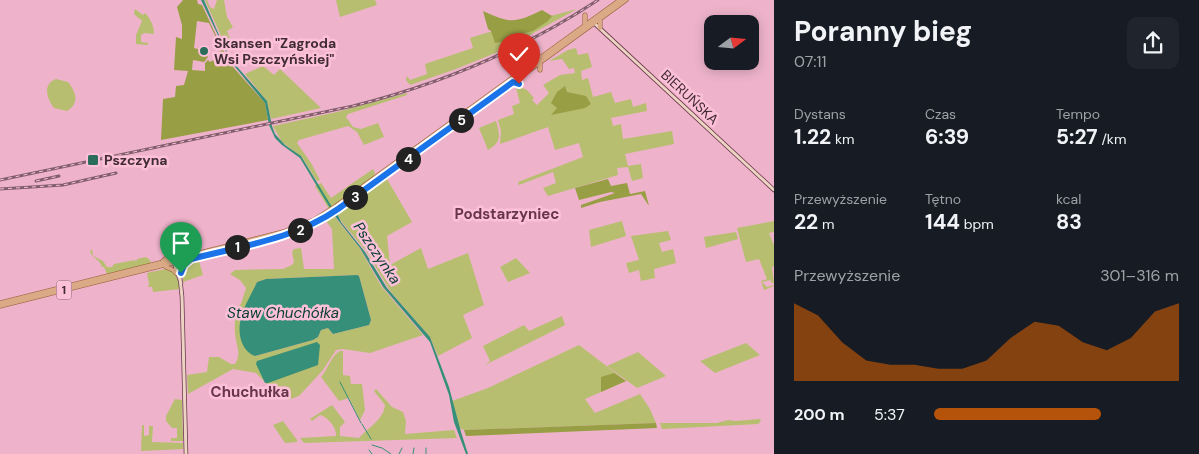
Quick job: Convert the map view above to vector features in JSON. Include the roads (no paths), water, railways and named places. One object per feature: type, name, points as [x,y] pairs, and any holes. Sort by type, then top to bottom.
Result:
[{"type":"main road","name":"1","points":[[0,305],[176,261],[292,229],[314,220],[337,208],[513,82],[620,0]]},
{"type":"main road","name":"1","points":[[337,208],[379,175],[585,25],[600,19],[626,0]]},
{"type":"main road","points":[[585,15],[585,25]]},
{"type":"main road","points":[[600,19],[600,28]]},
{"type":"main road","name":"BIERUŃSKA","points":[[593,22],[774,190]]},
{"type":"main road","points":[[540,62],[540,70]]},
{"type":"main road","points":[[513,82],[521,84]]},
{"type":"main road","points":[[376,170],[379,175]]},
{"type":"main road","points":[[174,249],[190,257],[179,273],[162,264],[174,249]]},
{"type":"main road","points":[[176,261],[181,283],[186,454]]},
{"type":"water","points":[[201,0],[204,0],[233,62],[267,101],[275,134],[285,145],[301,156],[332,207],[330,208],[300,158],[275,138],[269,125],[265,103],[231,62]]},
{"type":"water","points":[[337,213],[341,222],[365,252],[387,288],[430,337],[449,387],[468,454],[466,454],[454,422],[449,395],[430,342],[383,287],[360,248],[334,215]]},
{"type":"water","name":"Staw Chuchółka","points":[[359,276],[371,320],[369,325],[333,334],[328,328],[321,330],[318,337],[313,340],[255,356],[244,347],[240,333],[241,318],[257,282],[266,279]]},
{"type":"water","points":[[317,342],[320,345],[318,365],[265,383],[256,364],[257,361]]},
{"type":"waterway","points":[[340,382],[361,423]]},
{"type":"waterway","points":[[362,424],[371,439]]},
{"type":"waterway","points":[[372,445],[382,448],[391,454]]},
{"type":"waterway","points":[[399,454],[402,448]]},
{"type":"waterway","points":[[413,454],[414,448]]},
{"type":"waterway","points":[[426,448],[426,454]]},
{"type":"waterway","points":[[369,450],[372,454]]},
{"type":"railway","points":[[0,180],[353,106],[386,97],[480,64],[540,35],[598,0]]},
{"type":"railway","points":[[0,189],[63,185],[116,173]]},
{"type":"railway","points":[[36,181],[59,176]]},
{"type":"place","name":"Skansen \"Zagroda Wsi Pszczyńskiej\"","points":[[204,51]]},
{"type":"place","name":"Pszczyna","points":[[93,160]]},
{"type":"district","name":"Podstarzyniec","points":[[507,214]]},
{"type":"district","name":"Chuchułka","points":[[250,392]]},
{"type":"water label","name":"Pszczynka","points":[[377,253]]}]
